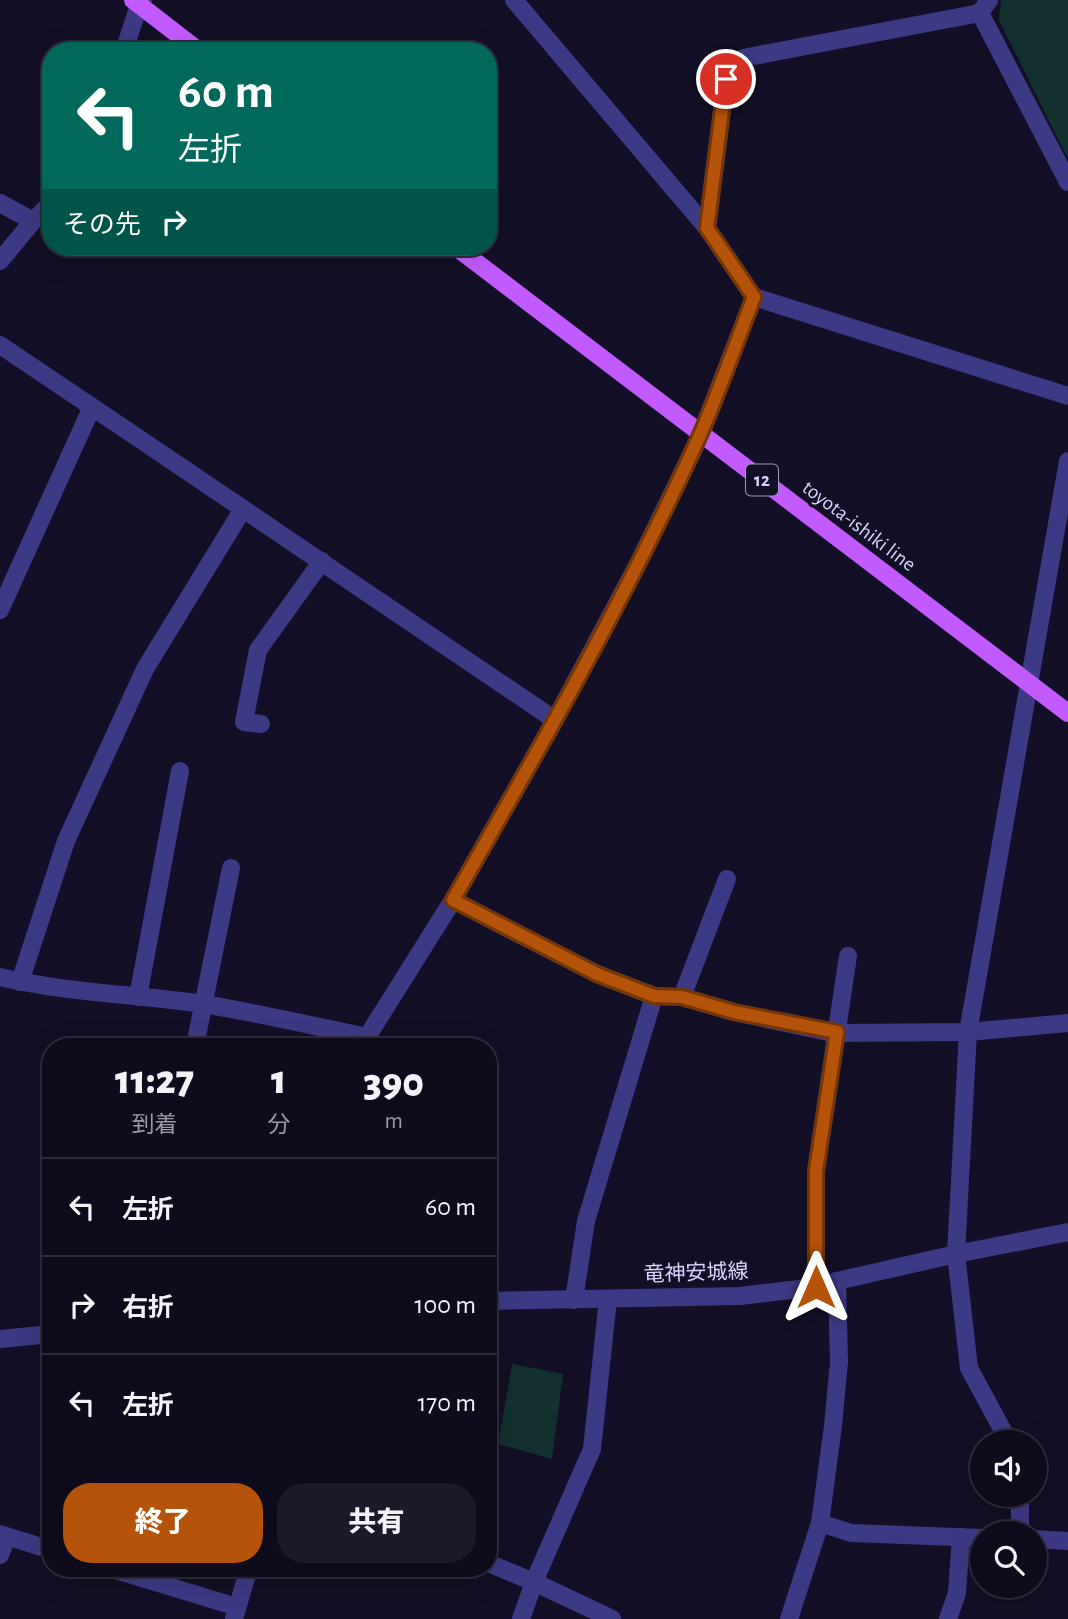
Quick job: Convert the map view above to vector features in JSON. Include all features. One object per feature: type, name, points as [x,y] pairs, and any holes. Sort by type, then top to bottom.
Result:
[{"type":"main road","points":[[138,2],[188,42]]},
{"type":"main road","name":"toyota-ishiki line","points":[[468,256],[1068,713]]},
{"type":"street","points":[[514,0],[707,228],[754,297],[1068,396]]},
{"type":"street","points":[[127,42],[138,2]]},
{"type":"street","points":[[707,228],[726,79],[743,58],[985,6],[1068,183]]},
{"type":"street","points":[[0,202],[33,221]]},
{"type":"street","points":[[0,261],[42,212]]},
{"type":"street","points":[[368,1038],[453,900],[555,720],[639,562],[701,434],[754,297]]},
{"type":"street","points":[[0,345],[555,720]]},
{"type":"street","points":[[0,609],[92,407]]},
{"type":"street","points":[[1003,1430],[969,1368],[956,1254],[968,1032],[1068,461]]},
{"type":"street","points":[[20,982],[66,841],[145,669],[243,509]]},
{"type":"street","points":[[261,724],[244,722],[258,650],[322,561]]},
{"type":"street","points":[[138,997],[180,771]]},
{"type":"street","points":[[197,1038],[231,868]]},
{"type":"street","points":[[682,997],[727,879]]},
{"type":"street","points":[[453,900],[597,974],[654,996],[682,997],[734,1012],[837,1032],[968,1032],[1068,1023]]},
{"type":"street","points":[[816,1287],[816,1171],[848,956]]},
{"type":"street","points":[[0,977],[20,982],[204,1004],[349,1038]]},
{"type":"street","points":[[575,1300],[586,1221],[654,996]]},
{"type":"street","name":"竜神安城線","points":[[497,1301],[740,1296],[816,1287],[956,1254],[1068,1232]]},
{"type":"street","points":[[789,1619],[820,1522],[839,1362],[837,1281]]},
{"type":"street","points":[[521,1619],[592,1450],[608,1299]]},
{"type":"street","points":[[0,1339],[42,1335]]},
{"type":"street","points":[[820,1522],[851,1533],[970,1537]]},
{"type":"street","points":[[0,1555],[3,1535],[42,1547]]},
{"type":"street","points":[[948,1619],[957,1593],[961,1537]]},
{"type":"street","points":[[1047,1540],[1068,1541]]},
{"type":"street","points":[[497,1567],[612,1619]]},
{"type":"street","points":[[134,1577],[235,1613],[246,1577]]},
{"type":"green space","points":[[1001,0],[1068,0],[1068,159],[999,20]]},
{"type":"green space","points":[[512,1364],[563,1374],[552,1459],[498,1444]]},
{"type":"route","points":[[726,79],[707,228],[754,297],[701,434],[639,562],[555,720],[453,900],[597,974],[654,996],[682,997],[734,1012],[837,1032],[816,1171],[816,1287]]}]
